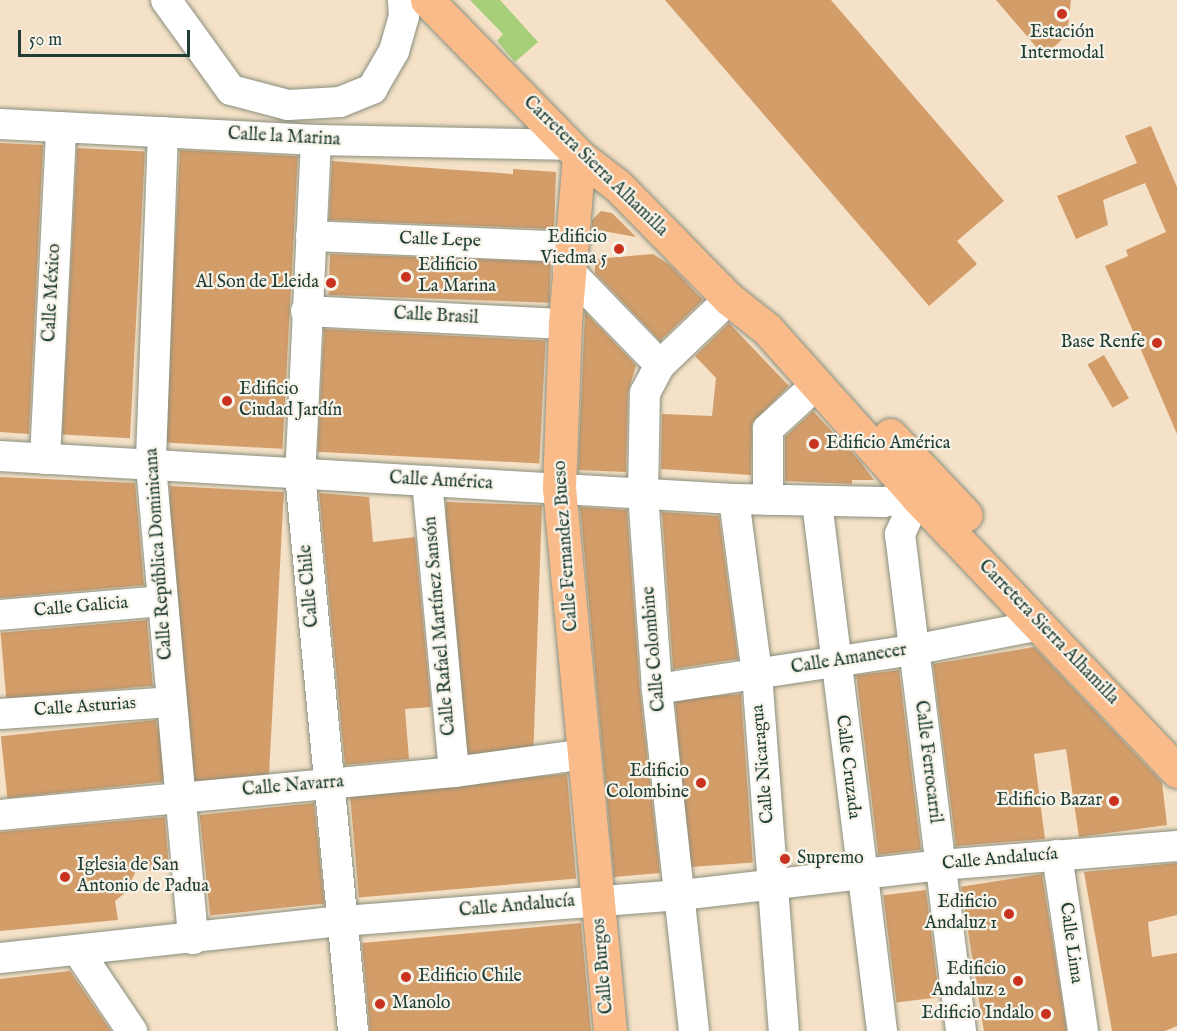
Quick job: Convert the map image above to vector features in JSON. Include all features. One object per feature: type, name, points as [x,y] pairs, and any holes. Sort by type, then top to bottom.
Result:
[{"type":"main road","name":"Carretera Sierra Alhamilla","points":[[427,0],[573,150],[618,186],[729,299],[767,329],[826,366],[1177,740]]},
{"type":"main road","name":"Calle Fernandez Bueso","points":[[573,150],[559,488],[598,901]]},
{"type":"main road","name":"Carretera Sierra Alhamilla","points":[[767,329],[917,496],[1177,771]]},
{"type":"main road","name":"Carretera Sierra Alhamilla","points":[[917,496],[940,509],[994,559],[1028,581]]},
{"type":"main road","name":"Carretera Sierra Alhamilla","points":[[1132,692],[1145,718],[1177,754]]},
{"type":"main road","name":"Calle Burgos","points":[[598,901],[610,1031]]},
{"type":"street","points":[[166,0],[231,90],[288,105],[340,102],[372,89],[394,51],[404,16],[403,0]]},
{"type":"street","name":"Calle la Marina","points":[[0,124],[573,150]]},
{"type":"street","name":"Calle México","points":[[45,459],[61,127]]},
{"type":"street","name":"Calle República Dominicana","points":[[163,132],[151,466],[170,702],[193,939]]},
{"type":"street","name":"Calle Chile","points":[[316,140],[306,311],[300,475],[353,1031]]},
{"type":"street","name":"Calle Lepe","points":[[311,236],[569,258]]},
{"type":"street","points":[[569,258],[660,365]]},
{"type":"street","name":"Calle Colombine","points":[[694,1031],[682,895],[657,689],[643,494],[645,393],[660,365],[729,299]]},
{"type":"street","name":"Calle Brasil","points":[[306,311],[565,324]]},
{"type":"street","points":[[768,500],[768,429],[806,394]]},
{"type":"street","name":"Calle América","points":[[0,456],[734,499],[883,502],[917,496]]},
{"type":"street","name":"Calle Rafael Martínez Sansón","points":[[427,481],[454,772]]},
{"type":"street","name":"Calle Ferrocarril","points":[[917,496],[900,534],[961,1031]]},
{"type":"street","name":"Calle Nicaragua","points":[[734,499],[757,674],[775,885],[784,1031]]},
{"type":"street","name":"Calle Cruzada","points":[[817,502],[860,874],[882,1031]]},
{"type":"street","name":"Calle Galicia","points":[[0,615],[162,601]]},
{"type":"street","name":"Calle Amanecer","points":[[657,689],[913,650],[1040,625]]},
{"type":"street","name":"Calle Asturias","points":[[0,714],[170,702]]},
{"type":"street","name":"Calle Navarra","points":[[0,815],[454,772],[585,754]]},
{"type":"street","name":"Calle Andalucía","points":[[0,958],[193,939],[343,921],[682,895],[940,865],[1177,846]]},
{"type":"street","name":"Calle Lima","points":[[1057,855],[1083,1031]]},
{"type":"street","points":[[78,951],[132,1031]]},
{"type":"green space","points":[[470,0],[500,0],[538,42],[515,62],[497,41],[503,34]]},
{"type":"building","points":[[665,0],[831,0],[1004,201],[957,241],[977,264],[929,306]]},
{"type":"building","points":[[996,0],[1071,0],[1067,35],[1044,56]]},
{"type":"building","points":[[1151,126],[1177,187],[1177,434],[1105,266],[1128,256],[1126,250],[1166,232],[1145,183],[1103,200],[1108,225],[1076,239],[1057,196],[1137,163],[1125,136]]},
{"type":"building","points":[[0,143],[43,145],[29,434],[0,432]]},
{"type":"building","points":[[77,148],[145,152],[130,438],[62,435]]},
{"type":"building","points":[[180,150],[298,156],[283,449],[165,443]]},
{"type":"building","points":[[332,161],[513,174],[513,169],[556,172],[554,229],[329,220]]},
{"type":"building","points":[[601,211],[612,213],[636,237],[592,229],[592,220]]},
{"type":"building","points":[[330,254],[551,262],[549,303],[329,295]]},
{"type":"building","points":[[653,254],[670,265],[703,300],[660,341],[595,273],[595,259]]},
{"type":"building","points":[[585,312],[636,365],[628,393],[626,472],[578,470]]},
{"type":"building","points":[[729,323],[789,386],[752,423],[751,475],[661,469],[662,414],[712,416],[716,378],[695,356]]},
{"type":"building","points":[[324,329],[546,341],[539,463],[318,452]]},
{"type":"building","points":[[1104,355],[1129,398],[1113,408],[1088,365]]},
{"type":"building","name":"Edificio América","points":[[813,411],[859,460],[874,480],[852,480],[852,484],[785,481],[785,437]]},
{"type":"building","points":[[0,477],[135,483],[144,585],[0,598]]},
{"type":"building","points":[[170,486],[284,492],[268,786],[155,780]]},
{"type":"building","points":[[319,493],[369,497],[373,542],[415,537],[431,707],[405,709],[409,759],[345,765]]},
{"type":"building","points":[[446,502],[542,505],[533,756],[437,753]]},
{"type":"building","points":[[580,507],[627,510],[640,691],[660,873],[614,877]]},
{"type":"building","points":[[662,512],[719,516],[738,659],[673,669]]},
{"type":"building","points":[[147,620],[153,686],[6,699],[1,633]]},
{"type":"building","points":[[1034,647],[1162,782],[1167,825],[1079,837],[1066,749],[1034,754],[1045,839],[956,846],[933,664]]},
{"type":"building","points":[[899,670],[921,850],[878,855],[856,675]]},
{"type":"building","points":[[741,694],[753,863],[687,867],[675,699]]},
{"type":"building","points":[[156,720],[162,782],[7,798],[1,736]]},
{"type":"building","points":[[567,774],[576,879],[359,898],[350,793]]},
{"type":"building","points":[[314,803],[325,903],[210,915],[200,815]]},
{"type":"building","name":"Iglesia de San Antonio de Padua","points":[[165,817],[169,869],[136,871],[125,893],[115,901],[118,920],[0,931],[0,832]]},
{"type":"building","points":[[1177,863],[1177,915],[1148,922],[1152,957],[1177,953],[1177,1026],[1165,1031],[1112,1031],[1084,872]]},
{"type":"building","points":[[1042,874],[1067,1031],[984,1031],[961,887]]},
{"type":"building","points":[[926,890],[939,997],[896,1002],[883,895]]},
{"type":"building","points":[[581,923],[591,1031],[370,1031],[362,943]]},
{"type":"building","points":[[70,971],[111,1031],[0,1031],[0,979]]},
{"type":"place","name":"Estación Intermodal","points":[[1062,14]]},
{"type":"place","name":"Edificio Viedma 5","points":[[619,249]]},
{"type":"place","name":"Edificio La Marina","points":[[406,277]]},
{"type":"place","name":"Al Son de Lleida","points":[[331,283]]},
{"type":"place","name":"Base Renfe","points":[[1157,343]]},
{"type":"place","name":"Edificio Ciudad Jardín","points":[[227,401]]},
{"type":"place","name":"Edificio América","points":[[814,444]]},
{"type":"place","name":"Edificio Colombine","points":[[701,783]]},
{"type":"place","name":"Edificio Bazar","points":[[1114,801]]},
{"type":"place","name":"Supremo","points":[[785,859]]},
{"type":"place","name":"Iglesia de San Antonio de Padua","points":[[65,877]]},
{"type":"place","name":"Edificio Andaluz 1","points":[[1009,914]]},
{"type":"place","name":"Edificio Chile","points":[[406,977]]},
{"type":"place","name":"Edificio Andaluz 2","points":[[1018,981]]},
{"type":"place","name":"Manolo","points":[[380,1004]]},
{"type":"place","name":"Edificio Indalo","points":[[1046,1014]]}]
